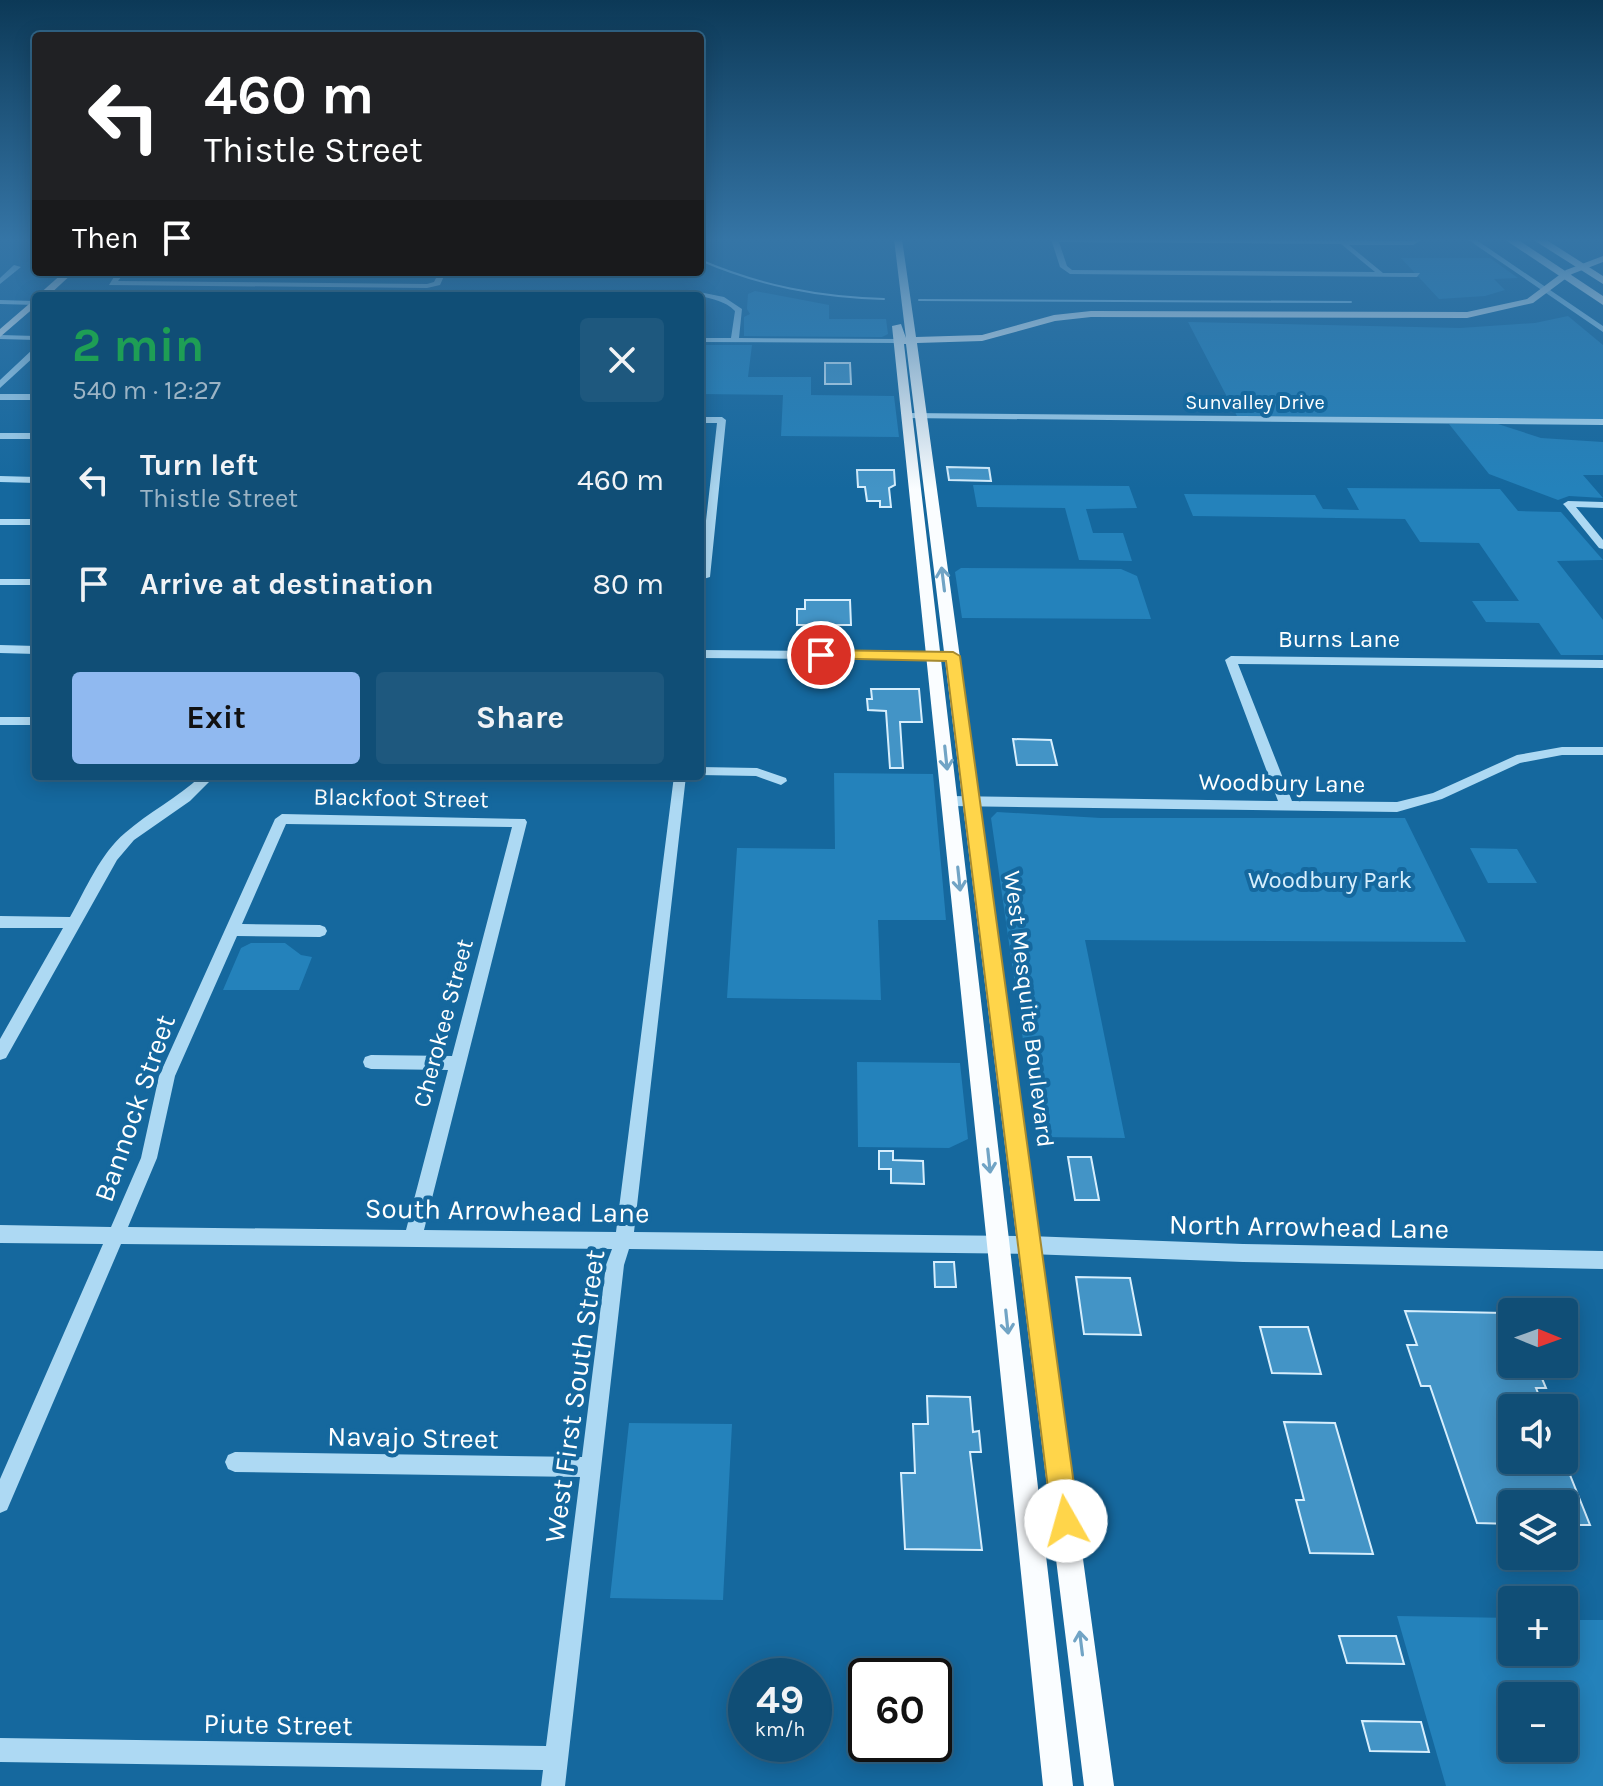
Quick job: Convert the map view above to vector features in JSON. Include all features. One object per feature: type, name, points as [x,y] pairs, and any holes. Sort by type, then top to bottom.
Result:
[{"type":"main road","name":"West Mesquite Boulevard","points":[[898,322],[922,416],[920,459],[934,656],[950,801],[1014,1245],[1099,1786]]},
{"type":"main road","name":"West Mesquite Boulevard","points":[[903,322],[907,416],[920,459],[953,656],[973,802],[1014,1245],[1058,1786]]},
{"type":"main road","points":[[905,341],[982,338],[1038,322]]},
{"type":"main road","points":[[934,656],[953,656]]},
{"type":"street","points":[[735,341],[737,322]]},
{"type":"street","points":[[0,336],[32,338]]},
{"type":"street","points":[[704,340],[905,341]]},
{"type":"street","points":[[0,385],[31,361]]},
{"type":"street","points":[[0,397],[32,397]]},
{"type":"street","name":"Sunvalley Drive","points":[[907,416],[1603,422]]},
{"type":"street","points":[[704,420],[722,420],[704,561]]},
{"type":"street","points":[[0,436],[32,436]]},
{"type":"street","points":[[0,479],[32,480]]},
{"type":"street","points":[[1603,505],[1568,504],[1603,546]]},
{"type":"street","points":[[0,522],[32,522]]},
{"type":"street","points":[[0,582],[32,582]]},
{"type":"street","points":[[0,649],[32,650]]},
{"type":"street","points":[[704,654],[934,656]]},
{"type":"street","name":"Burns Lane","points":[[1287,806],[1231,660],[1603,664]]},
{"type":"street","points":[[0,721],[32,721]]},
{"type":"street","name":"Woodbury Lane","points":[[950,801],[1397,807],[1437,796],[1517,759],[1562,751],[1603,751]]},
{"type":"street","points":[[704,771],[757,772],[781,781]]},
{"type":"street","points":[[0,1053],[112,856],[129,837],[185,798],[205,780]]},
{"type":"street","name":"West First South Street","points":[[553,1786],[615,1265],[624,1239],[680,780]]},
{"type":"street","name":"Blackfoot Street","points":[[282,819],[520,822]]},
{"type":"street","name":"Bannock Street","points":[[0,1503],[149,1158],[167,1076],[282,819]]},
{"type":"street","name":"Cherokee Street","points":[[413,1237],[520,822]]},
{"type":"street","points":[[0,922],[74,923]]},
{"type":"street","points":[[232,930],[320,931]]},
{"type":"street","points":[[371,1062],[457,1063]]},
{"type":"street","name":"South Arrowhead Lane","points":[[0,1234],[1014,1245]]},
{"type":"street","name":"North Arrowhead Lane","points":[[1014,1245],[1603,1260]]},
{"type":"street","name":"Navajo Street","points":[[235,1462],[591,1467]]},
{"type":"street","name":"Piute Street","points":[[0,1750],[556,1758]]},
{"type":"green space","points":[[744,322],[886,322],[888,334],[882,337],[744,336]]},
{"type":"green space","points":[[1188,322],[1460,328],[1576,322],[1603,345],[1603,419],[1237,416]]},
{"type":"green space","points":[[704,345],[752,345],[748,377],[811,377],[811,395],[894,396],[899,437],[781,436],[783,395],[704,394]]},
{"type":"green space","points":[[1449,424],[1498,424],[1541,438],[1603,442],[1603,475],[1583,475],[1603,498],[1569,496],[1558,500],[1489,474]]},
{"type":"green space","points":[[973,485],[1129,486],[1137,508],[1086,509],[1093,533],[1123,533],[1132,561],[1079,560],[1065,508],[977,507]]},
{"type":"green space","points":[[1347,488],[1500,489],[1518,511],[1561,512],[1603,560],[1557,561],[1603,620],[1603,655],[1561,655],[1539,623],[1486,622],[1472,601],[1519,601],[1479,543],[1420,542],[1405,519],[1193,516],[1184,494],[1315,495],[1323,509],[1359,510]]},
{"type":"green space","points":[[961,568],[1121,569],[1137,576],[1151,619],[962,618],[955,572]]},
{"type":"green space","points":[[834,773],[933,774],[946,920],[878,920],[881,1000],[727,998],[737,848],[835,849]]},
{"type":"green space","name":"Woodbury Park","points":[[997,812],[1101,818],[1405,818],[1466,942],[1085,940],[1125,1138],[1037,1137],[991,818]]},
{"type":"green space","points":[[1470,848],[1517,849],[1537,883],[1488,883]]},
{"type":"green space","points":[[251,943],[285,943],[301,955],[312,957],[299,990],[223,990],[241,948]]},
{"type":"green space","points":[[857,1062],[960,1063],[968,1139],[949,1148],[858,1147]]},
{"type":"green space","points":[[629,1423],[732,1424],[723,1600],[610,1598]]},
{"type":"green space","points":[[1397,1616],[1498,1618],[1498,1666],[1578,1666],[1578,1620],[1603,1620],[1603,1786],[1446,1786]]},
{"type":"building","points":[[825,363],[850,363],[851,384],[825,384]]},
{"type":"building","points":[[947,467],[989,468],[991,481],[949,480]]},
{"type":"building","points":[[857,470],[894,470],[895,485],[889,488],[891,507],[880,507],[880,501],[867,501],[865,487],[858,487]]},
{"type":"building","points":[[805,600],[850,600],[851,625],[797,625],[797,609],[805,609]]},
{"type":"building","points":[[871,689],[919,689],[922,722],[900,722],[903,768],[890,768],[886,711],[868,710],[867,699],[872,699]]},
{"type":"building","points":[[1013,739],[1051,740],[1057,765],[1017,765]]},
{"type":"building","points":[[879,1151],[893,1151],[893,1160],[923,1161],[924,1184],[891,1183],[891,1169],[879,1169]]},
{"type":"building","points":[[1068,1157],[1091,1157],[1099,1200],[1075,1200]]},
{"type":"building","points":[[934,1262],[954,1262],[956,1287],[935,1287]]},
{"type":"building","points":[[1076,1277],[1130,1278],[1141,1335],[1084,1334]]},
{"type":"building","points":[[1405,1311],[1498,1313],[1498,1378],[1542,1378],[1546,1388],[1536,1388],[1538,1394],[1498,1394],[1498,1474],[1570,1474],[1576,1490],[1498,1490],[1498,1524],[1477,1523],[1430,1386],[1421,1386],[1407,1345],[1417,1345]]},
{"type":"building","points":[[1260,1327],[1308,1327],[1321,1374],[1272,1373]]},
{"type":"building","points":[[927,1396],[970,1397],[973,1432],[979,1431],[981,1452],[970,1452],[982,1550],[905,1549],[901,1473],[915,1473],[913,1424],[928,1424]]},
{"type":"building","points":[[1284,1422],[1335,1423],[1373,1554],[1310,1553],[1296,1500],[1304,1500]]},
{"type":"building","points":[[1578,1495],[1590,1525],[1578,1525]]},
{"type":"building","points":[[1339,1636],[1396,1636],[1404,1664],[1347,1663]]},
{"type":"building","points":[[1362,1721],[1421,1722],[1429,1752],[1370,1751]]},
{"type":"route","points":[[821,655],[953,656],[1066,1521]]}]
